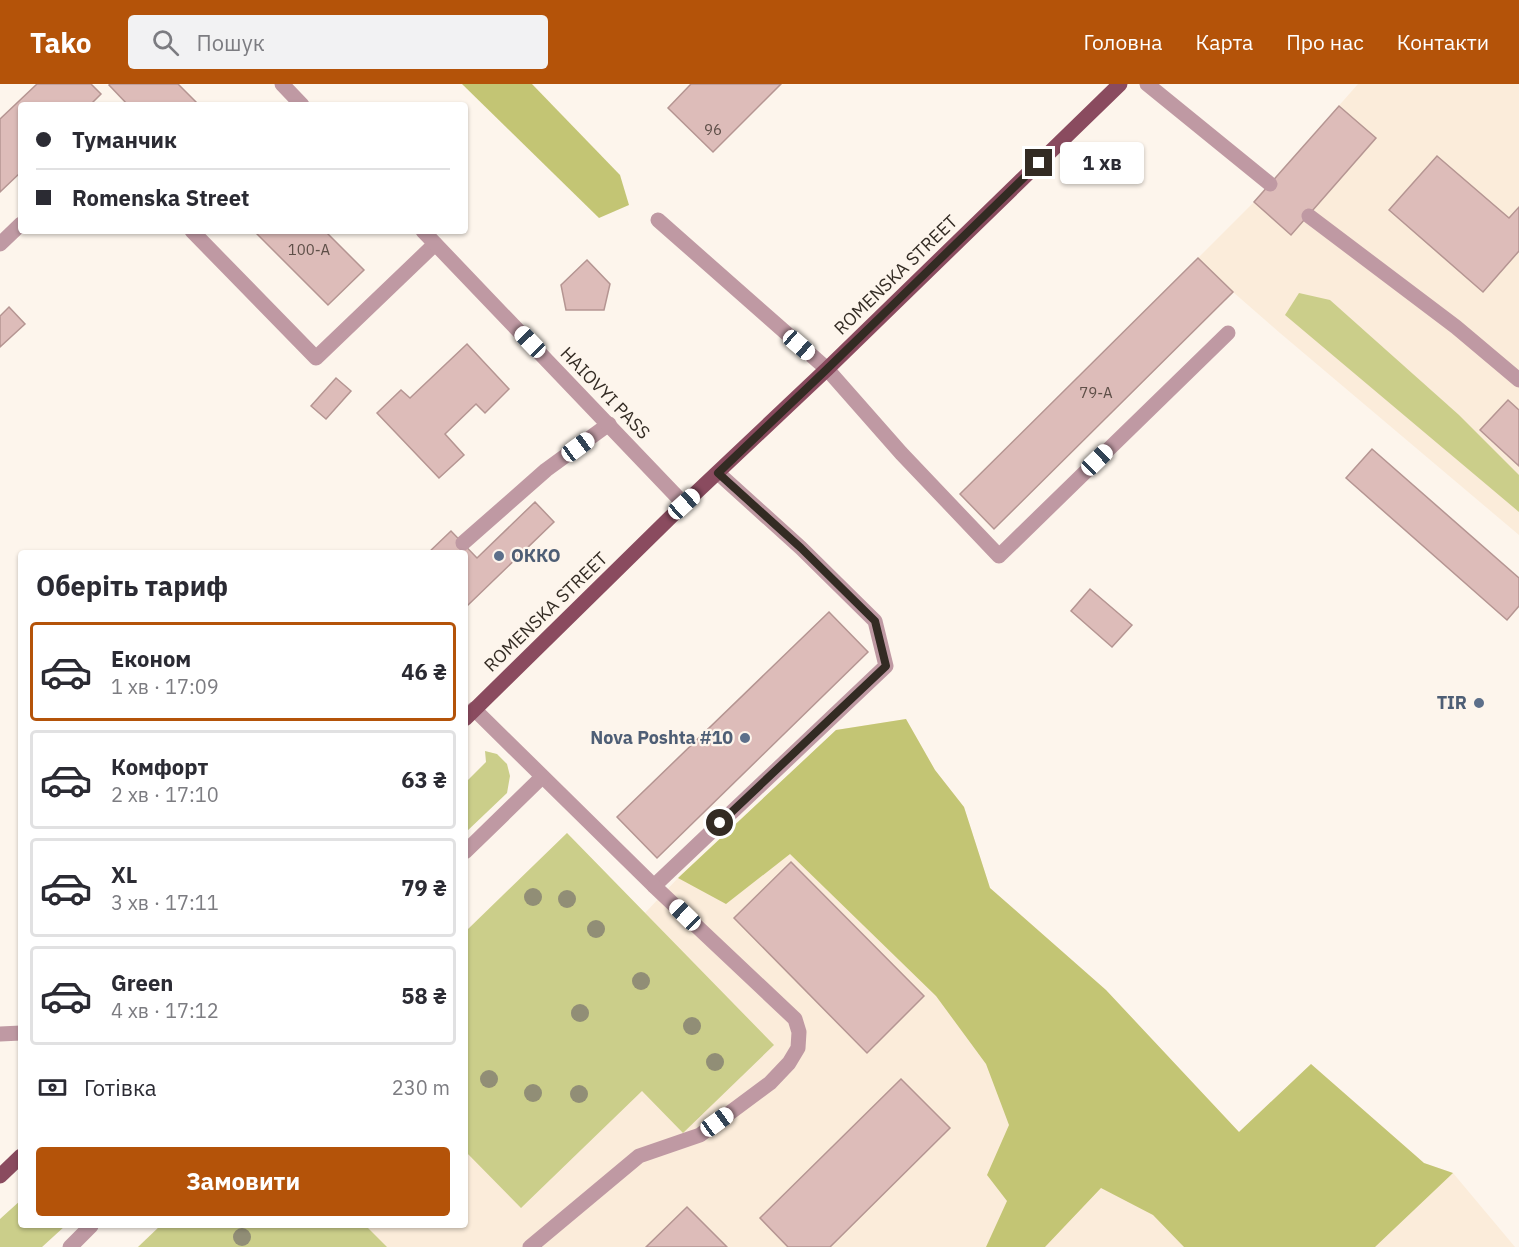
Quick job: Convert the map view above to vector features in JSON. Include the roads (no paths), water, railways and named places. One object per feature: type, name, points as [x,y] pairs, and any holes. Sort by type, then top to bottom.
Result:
[{"type":"main road","name":"ROMENSKA STREET","points":[[470,714],[684,504],[827,369],[1120,84]]},
{"type":"main road","points":[[0,1176],[18,1159]]},
{"type":"street","points":[[282,84],[299,102]]},
{"type":"street","points":[[1147,84],[1270,184]]},
{"type":"street","points":[[1309,216],[1456,327],[1519,380]]},
{"type":"street","points":[[658,220],[827,369],[901,453],[999,556],[1228,333]]},
{"type":"street","points":[[0,244],[18,227]]},
{"type":"street","points":[[195,234],[316,358],[435,244]]},
{"type":"street","name":"HAIOVYI PASS","points":[[426,234],[684,504]]},
{"type":"street","points":[[463,543],[546,470],[609,424]]},
{"type":"street","points":[[654,886],[886,666],[875,621],[801,548],[718,473]]},
{"type":"street","points":[[470,714],[542,777],[795,1019],[799,1032],[798,1048],[789,1063],[770,1083],[700,1135],[639,1156],[530,1247]]},
{"type":"street","points":[[468,849],[542,777]]},
{"type":"street","points":[[0,1034],[18,1033]]},
{"type":"street","points":[[70,1247],[89,1228]]},
{"type":"place","name":"ОККО","points":[[499,556]]},
{"type":"place","name":"TIR","points":[[1479,703]]},
{"type":"place","name":"Nova Poshta #10","points":[[745,738]]}]
